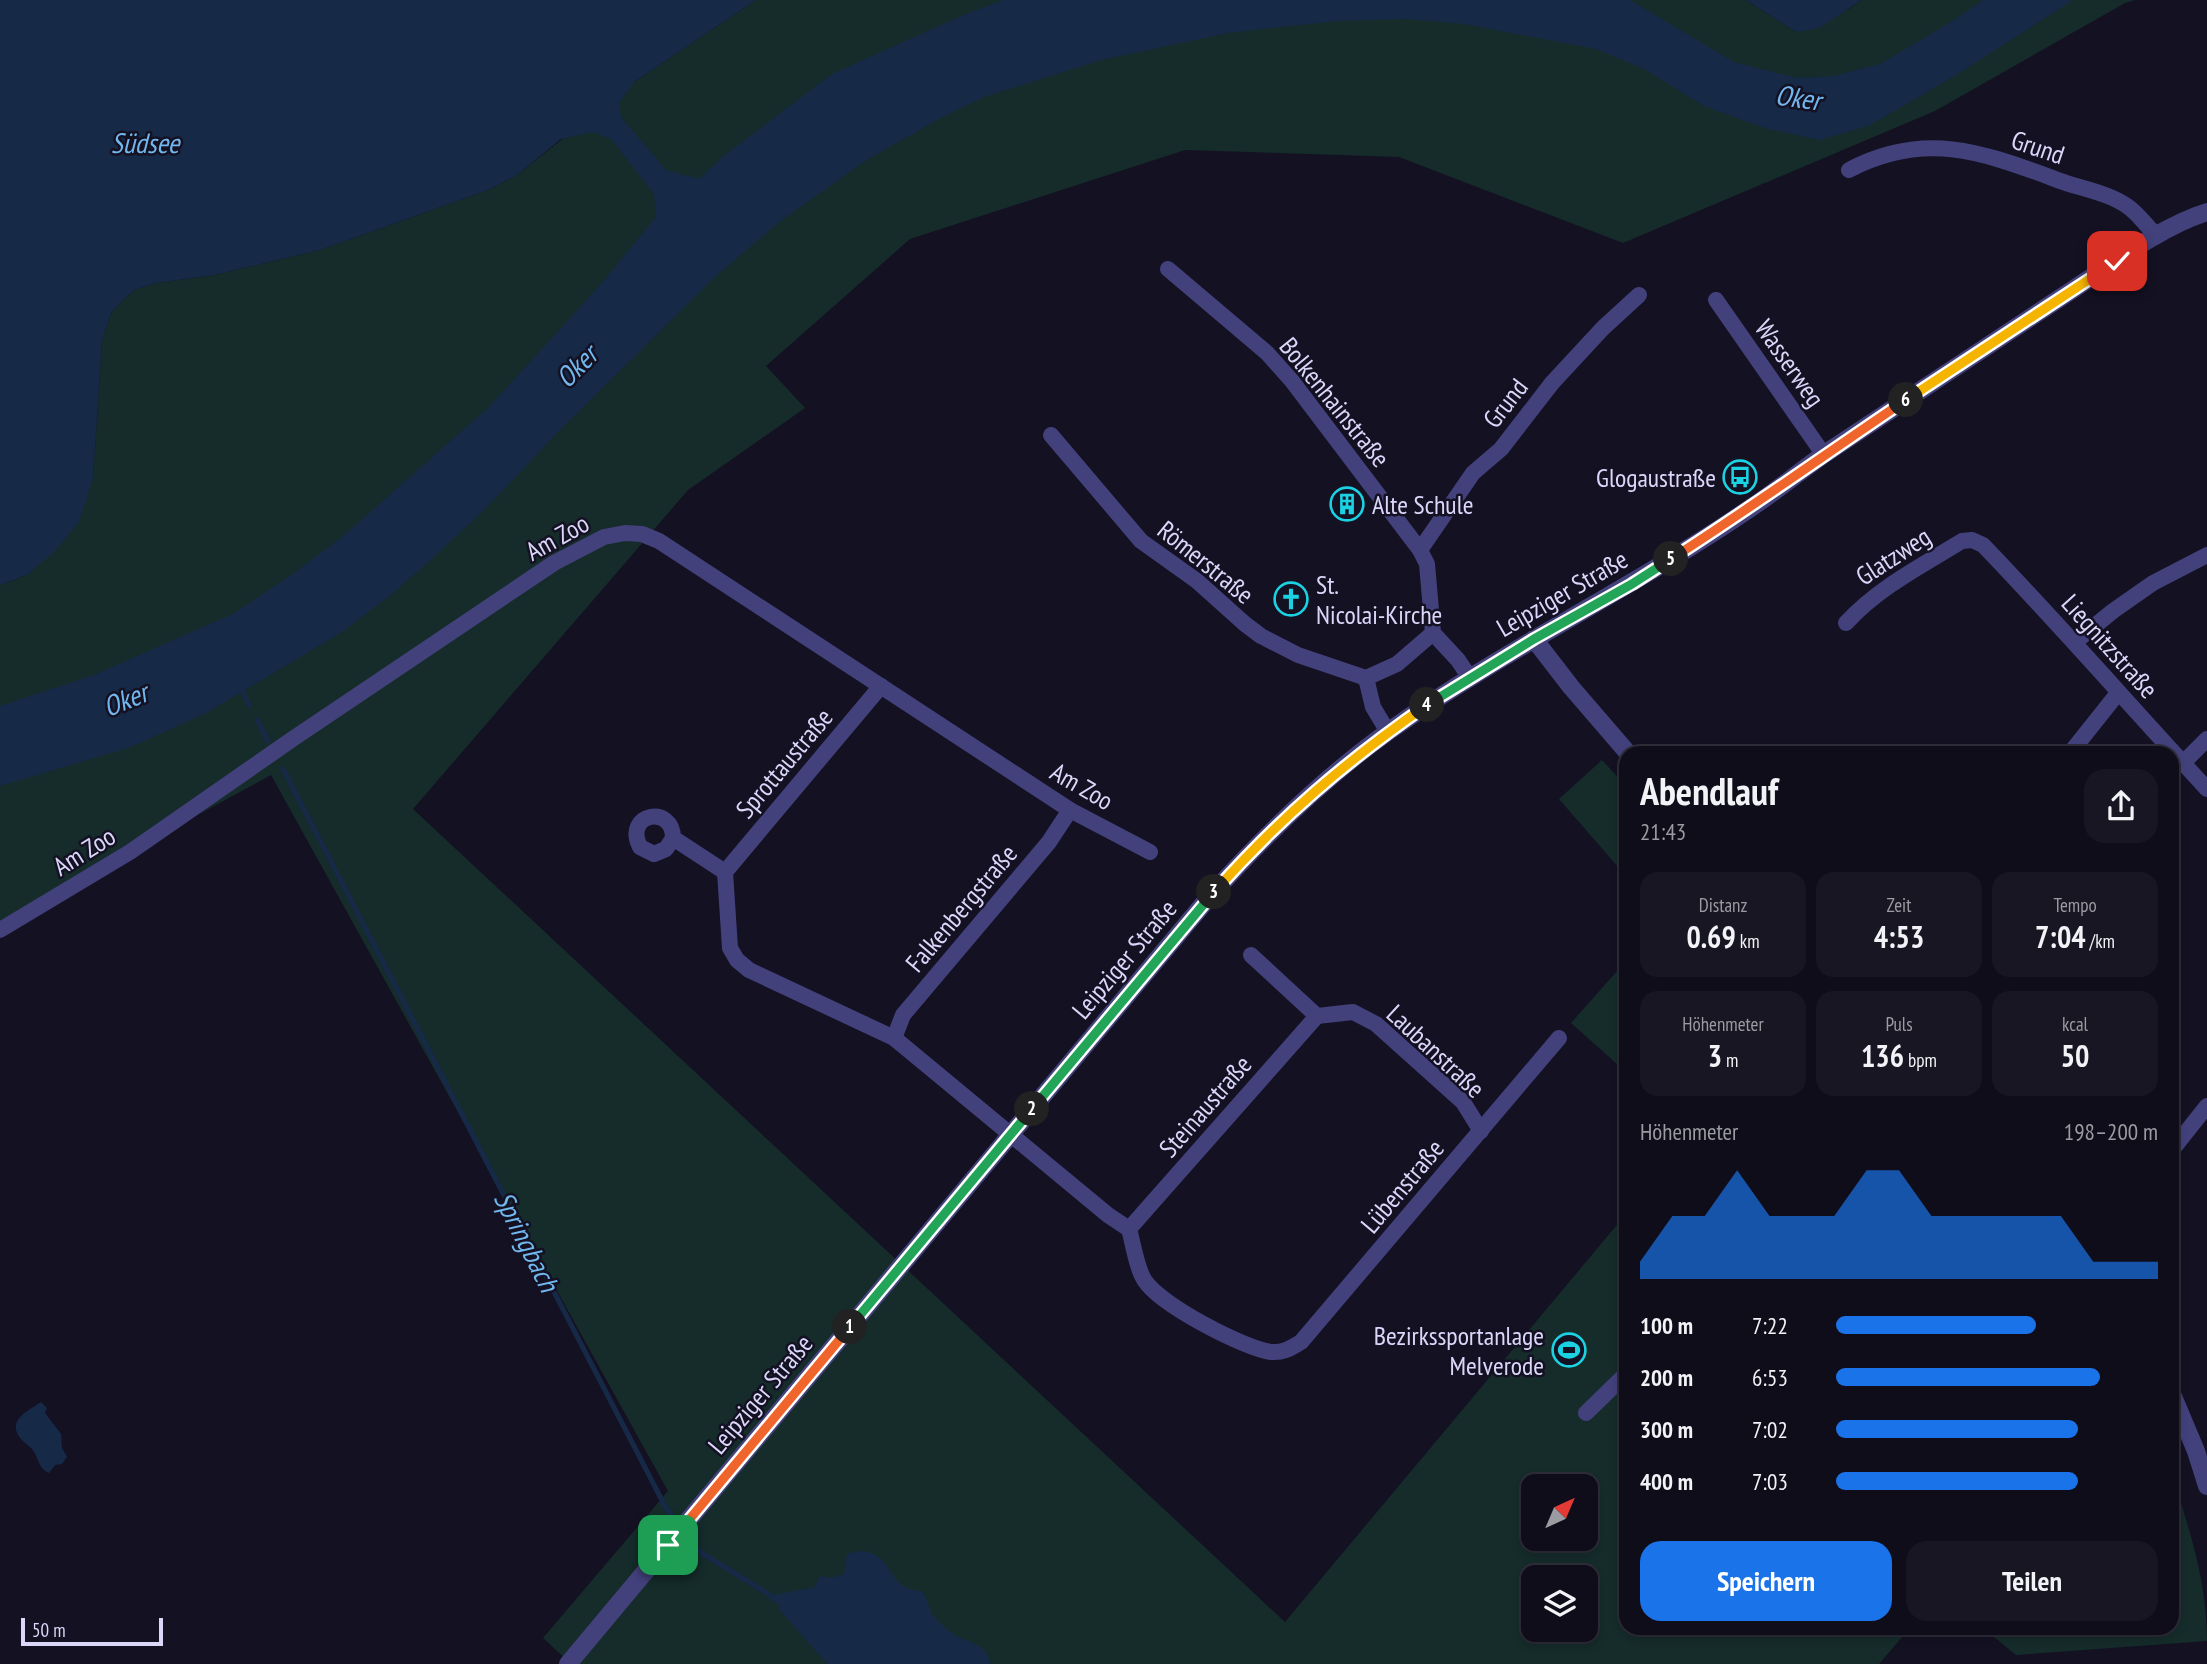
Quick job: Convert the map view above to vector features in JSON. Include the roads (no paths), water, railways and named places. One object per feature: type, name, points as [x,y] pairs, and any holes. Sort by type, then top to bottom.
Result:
[{"type":"street","name":"Grund","points":[[1849,170],[1888,154],[1917,148],[1973,151],[2126,205],[2157,236]]},
{"type":"street","name":"Leipziger Straße","points":[[568,1664],[1247,855],[1326,780],[1388,732],[1470,678],[1632,584],[1753,507],[1824,455],[2157,236],[2205,214]]},
{"type":"street","name":"Bolkenhainstraße","points":[[1168,269],[1266,353],[1420,550]]},
{"type":"street","name":"Grund","points":[[1420,550],[1473,473],[1501,449],[1552,383],[1603,328],[1639,295]]},
{"type":"street","name":"Wasserweg","points":[[1716,300],[1824,455]]},
{"type":"street","name":"Römerstraße","points":[[1051,435],[1141,541],[1197,581],[1245,624],[1261,636],[1298,655],[1366,678]]},
{"type":"street","name":"Am Zoo","points":[[0,930],[130,852],[543,571],[604,537],[625,533],[642,534],[659,541],[1070,810],[1150,852]]},
{"type":"street","name":"Glatzweg","points":[[1846,623],[1864,603],[1889,586],[1962,541],[1972,540]]},
{"type":"street","name":"Liegnitzstraße","points":[[1972,540],[1983,545],[2076,642],[2167,746]]},
{"type":"street","points":[[1420,550],[1427,564],[1433,633],[1458,660],[1470,678]]},
{"type":"street","points":[[2076,642],[2113,611],[2153,583],[2207,555]]},
{"type":"street","points":[[1388,732],[1373,707],[1366,678],[1397,664],[1433,633]]},
{"type":"street","points":[[1534,639],[1571,687],[1623,746]]},
{"type":"street","name":"Sprottaustraße","points":[[725,872],[881,686]]},
{"type":"street","points":[[2076,746],[2118,693]]},
{"type":"street","points":[[2183,764],[2207,739]]},
{"type":"street","name":"Liegnitzstraße","points":[[2179,760],[2207,789]]},
{"type":"street","name":"Falkenbergstraße","points":[[894,1038],[903,1015],[1049,842],[1070,810]]},
{"type":"street","points":[[673,838],[725,872],[730,948],[737,960],[749,970],[894,1038],[1108,1215],[1129,1229]]},
{"type":"street","points":[[1251,955],[1317,1016]]},
{"type":"street","name":"Laubanstraße","points":[[1317,1016],[1353,1012],[1376,1024],[1462,1102],[1481,1130]]},
{"type":"street","name":"Steinaustraße","points":[[1129,1229],[1317,1016]]},
{"type":"street","name":"Lübenstraße","points":[[1129,1229],[1144,1280],[1163,1300],[1250,1347],[1273,1352],[1286,1351],[1301,1342],[1559,1038]]},
{"type":"street","points":[[2179,1141],[2207,1106]]},
{"type":"street","points":[[1586,1413],[1619,1381]]},
{"type":"street","points":[[2179,1411],[2207,1486]]},
{"type":"water","points":[[0,0],[756,0],[634,82],[619,103],[621,117],[666,170],[699,179],[725,155],[832,74],[966,14],[1004,0],[1630,0],[1734,62],[1797,78],[1833,76],[1880,64],[1983,0],[2073,0],[1953,77],[1870,125],[1820,140],[1768,129],[1704,106],[1644,69],[1596,49],[1465,24],[1407,19],[1336,21],[1228,33],[1101,60],[984,97],[865,161],[778,223],[717,275],[434,557],[392,594],[342,632],[206,713],[131,747],[0,786],[0,706],[94,675],[233,614],[290,576],[342,537],[489,407],[601,284],[656,217],[654,194],[611,139],[592,132],[561,139],[517,175],[488,190],[320,250],[214,275],[156,283],[134,290],[112,311],[102,340],[93,478],[79,522],[55,551],[27,575],[0,585]]},
{"type":"water","points":[[1746,0],[1862,0],[1819,28],[1796,32]]},
{"type":"water","points":[[41,1402],[47,1408],[45,1413],[61,1434],[62,1448],[67,1457],[49,1473],[41,1466],[33,1450],[21,1439],[16,1427],[20,1417]]},
{"type":"water","points":[[860,1551],[880,1558],[901,1585],[921,1591],[936,1619],[954,1634],[983,1649],[991,1664],[831,1664],[770,1595],[814,1588],[820,1576],[831,1578],[844,1574],[847,1554]]},
{"type":"waterway","name":"Springbach","points":[[240,686],[249,705]]},
{"type":"waterway","name":"Springbach","points":[[257,720],[268,741]]},
{"type":"waterway","name":"Springbach","points":[[283,769],[665,1506],[697,1550],[774,1600]]},
{"type":"waterway","name":"Springbach","points":[[781,1608],[831,1664]]},
{"type":"place","name":"Glogaustraße","points":[[1740,477]]},
{"type":"place","name":"Alte Schule","points":[[1347,504]]},
{"type":"place","name":"St. Nicolai-Kirche","points":[[1291,599]]},
{"type":"place","name":"Bezirkssportanlage Melverode","points":[[1569,1350]]},
{"type":"water label","name":"Oker","points":[[1798,97]]},
{"type":"water label","name":"Südsee","points":[[145,142]]},
{"type":"water label","name":"Oker","points":[[576,366]]},
{"type":"water label","name":"Oker","points":[[125,699]]}]
